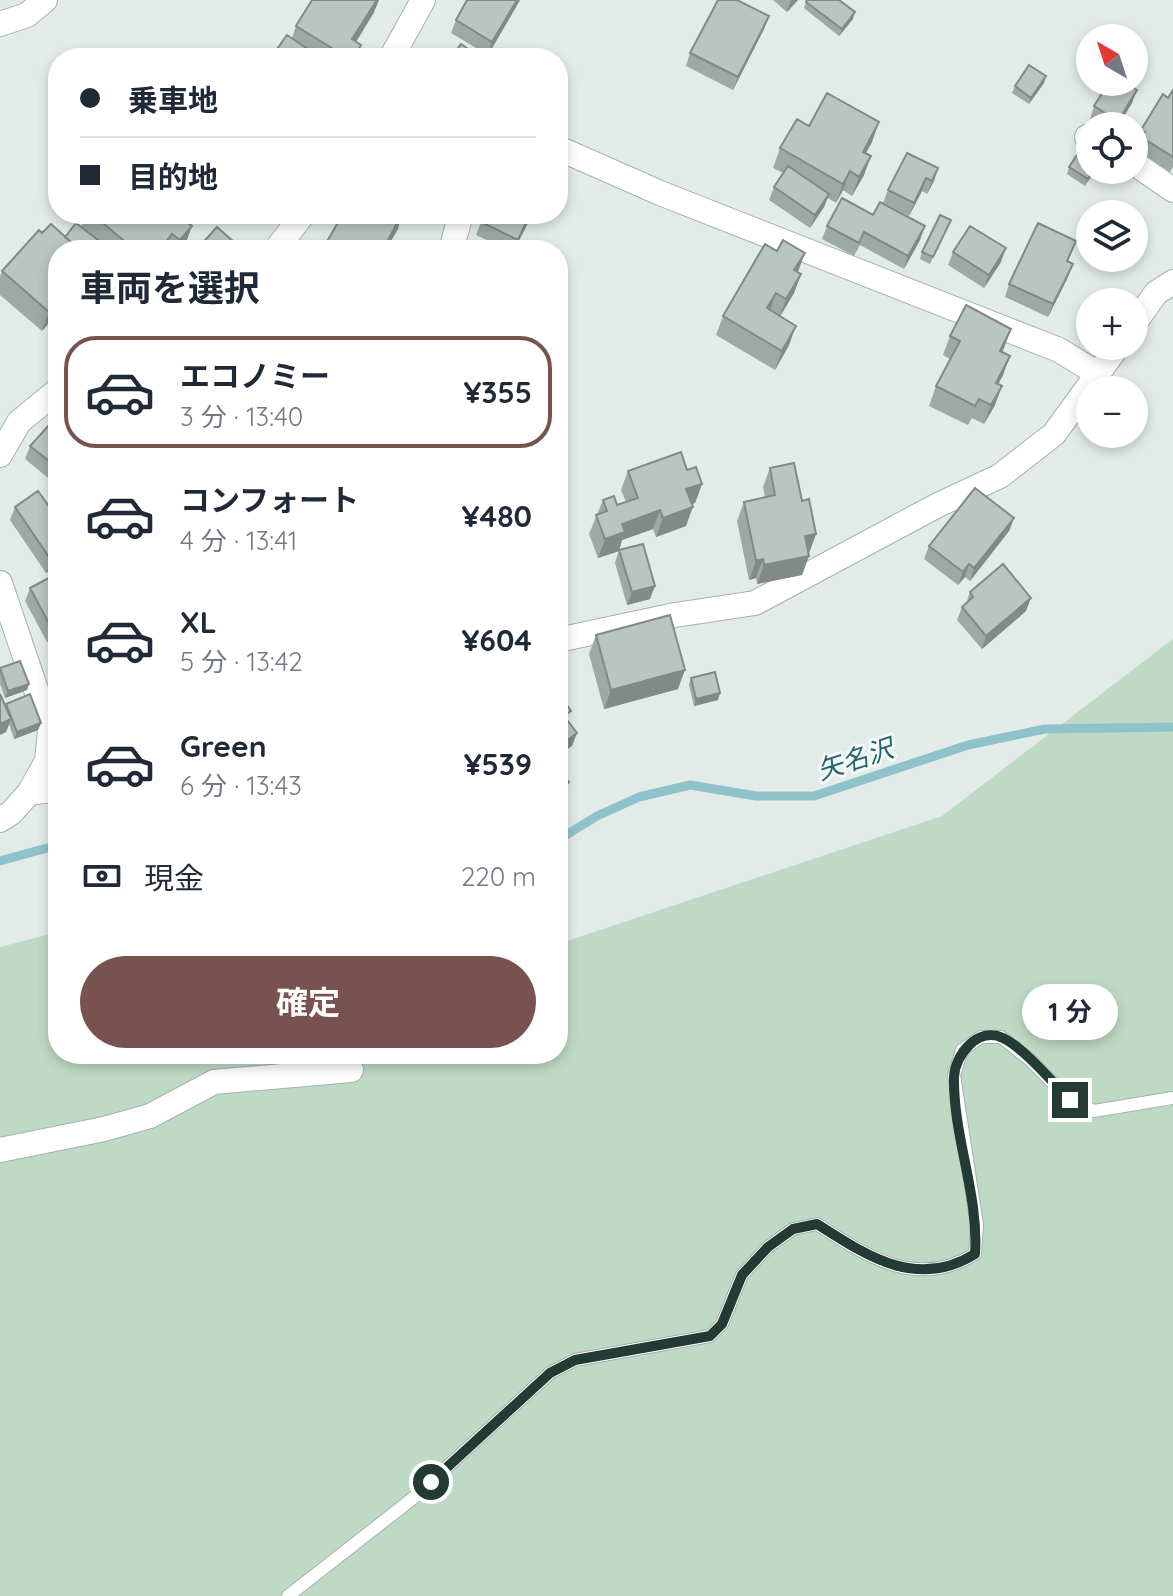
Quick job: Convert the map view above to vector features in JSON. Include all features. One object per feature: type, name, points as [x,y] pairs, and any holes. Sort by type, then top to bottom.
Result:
[{"type":"street","points":[[0,24],[27,15],[45,0]]},
{"type":"street","points":[[399,48],[413,4]]},
{"type":"street","points":[[568,152],[660,193],[1059,350],[1098,374]]},
{"type":"street","points":[[1148,173],[1173,190]]},
{"type":"street","points":[[1148,304],[1156,293],[1173,282]]},
{"type":"street","points":[[568,638],[675,615],[755,603],[938,505],[1000,476],[1054,434],[1108,360]]},
{"type":"street","points":[[0,455],[19,422],[48,398]]},
{"type":"street","points":[[0,583],[48,725]]},
{"type":"street","points":[[0,820],[29,793],[47,761],[48,751]]},
{"type":"street","points":[[29,793],[48,790]]},
{"type":"street","points":[[0,1150],[104,1129],[150,1116],[214,1082],[351,1070]]},
{"type":"lane","points":[[288,1596],[412,1499],[550,1373],[575,1360],[710,1336],[722,1324],[742,1275],[768,1247],[793,1229],[817,1224],[880,1262],[921,1270],[958,1264],[975,1254],[977,1225],[954,1075],[962,1050],[981,1037],[1001,1037],[1029,1059],[1070,1100],[1094,1111],[1173,1098]]},
{"type":"green space","points":[[1173,639],[1173,1596],[0,1596],[0,947],[48,935],[48,1064],[568,1064],[568,941],[942,816]]},
{"type":"building","points":[[312,0],[377,0],[352,39],[361,45],[359,48],[332,48],[296,26]]},
{"type":"building","points":[[467,0],[517,0],[492,42],[456,20]]},
{"type":"building","points":[[718,0],[737,0],[769,16],[738,77],[690,53]]},
{"type":"building","points":[[807,0],[839,0],[855,12],[842,29]]},
{"type":"building","points":[[287,35],[306,48],[278,48]]},
{"type":"building","points":[[1029,65],[1046,76],[1031,98],[1015,86]]},
{"type":"building","points":[[1173,90],[1173,157],[1148,141],[1148,119],[1163,94],[1168,98]]},
{"type":"building","points":[[827,93],[879,122],[863,152],[871,156],[859,177],[850,171],[843,184],[780,148],[797,119],[809,126]]},
{"type":"building","points":[[1100,96],[1133,96],[1124,112],[1104,112],[1094,106]]},
{"type":"building","points":[[907,153],[938,168],[932,181],[926,178],[914,203],[888,190]]},
{"type":"building","points":[[1076,156],[1076,171],[1069,167]]},
{"type":"building","points":[[788,166],[829,194],[815,215],[774,187]]},
{"type":"building","points":[[842,198],[873,215],[880,202],[925,226],[908,256],[864,232],[859,243],[827,226]]},
{"type":"building","points":[[940,215],[951,220],[933,257],[922,252]]},
{"type":"building","points":[[1038,223],[1076,241],[1067,261],[1073,264],[1053,304],[1009,284]]},
{"type":"building","points":[[51,224],[69,240],[48,240],[48,311],[2,271],[39,230],[42,233]]},
{"type":"building","points":[[77,224],[98,240],[69,240],[65,237]]},
{"type":"building","points":[[104,224],[192,226],[180,240],[172,234],[168,240],[123,240]]},
{"type":"building","points":[[337,224],[397,224],[388,240],[328,240]]},
{"type":"building","points":[[485,224],[525,224],[518,240]]},
{"type":"building","points":[[970,226],[1006,248],[989,275],[953,252]]},
{"type":"building","points":[[217,227],[232,240],[205,240]]},
{"type":"building","points":[[783,240],[805,253],[794,270],[801,274],[786,299],[776,293],[767,308],[796,326],[782,351],[723,316],[765,244],[777,251]]},
{"type":"building","points":[[966,305],[1011,329],[1000,351],[1010,356],[996,383],[1002,386],[991,405],[979,399],[975,406],[936,386],[960,341],[950,336]]},
{"type":"building","points":[[48,426],[48,460],[30,446]]},
{"type":"building","points":[[681,452],[687,470],[696,467],[702,484],[686,489],[693,507],[663,518],[660,510],[622,524],[625,532],[605,539],[596,515],[607,511],[603,500],[614,496],[617,505],[638,498],[628,471]]},
{"type":"building","points":[[794,463],[802,501],[809,499],[816,534],[805,536],[809,556],[764,565],[763,559],[756,561],[744,502],[775,495],[770,468]]},
{"type":"building","points":[[975,488],[1014,518],[974,568],[969,564],[963,572],[929,546]]},
{"type":"building","points":[[38,491],[48,505],[48,556],[15,507]]},
{"type":"building","points":[[643,544],[655,586],[632,592],[619,550]]},
{"type":"building","points":[[1003,564],[1031,598],[986,636],[962,607],[973,597],[970,592]]},
{"type":"building","points":[[48,578],[48,622],[30,588]]},
{"type":"building","points":[[670,615],[685,670],[611,690],[596,635]]},
{"type":"building","points":[[20,661],[29,684],[8,691],[0,668]]},
{"type":"building","points":[[715,672],[720,693],[696,699],[691,678]]},
{"type":"building","points":[[0,694],[11,719],[0,724]]},
{"type":"building","points":[[30,694],[41,723],[17,732],[6,704]]},
{"type":"building","points":[[568,721],[577,733],[568,740]]},
{"type":"waterway","name":"矢名沢","points":[[568,834],[597,816],[639,797],[690,785],[756,796],[814,796],[968,745],[1045,729],[1173,727]]},
{"type":"waterway","name":"矢名沢","points":[[0,861],[48,848]]},
{"type":"route","points":[[431,1482],[550,1373],[575,1360],[710,1336],[722,1324],[742,1275],[768,1247],[793,1229],[817,1224],[880,1262],[921,1270],[958,1264],[975,1254],[977,1225],[959,1125],[954,1075],[962,1050],[981,1037],[1001,1037],[1029,1059],[1070,1100]]}]
